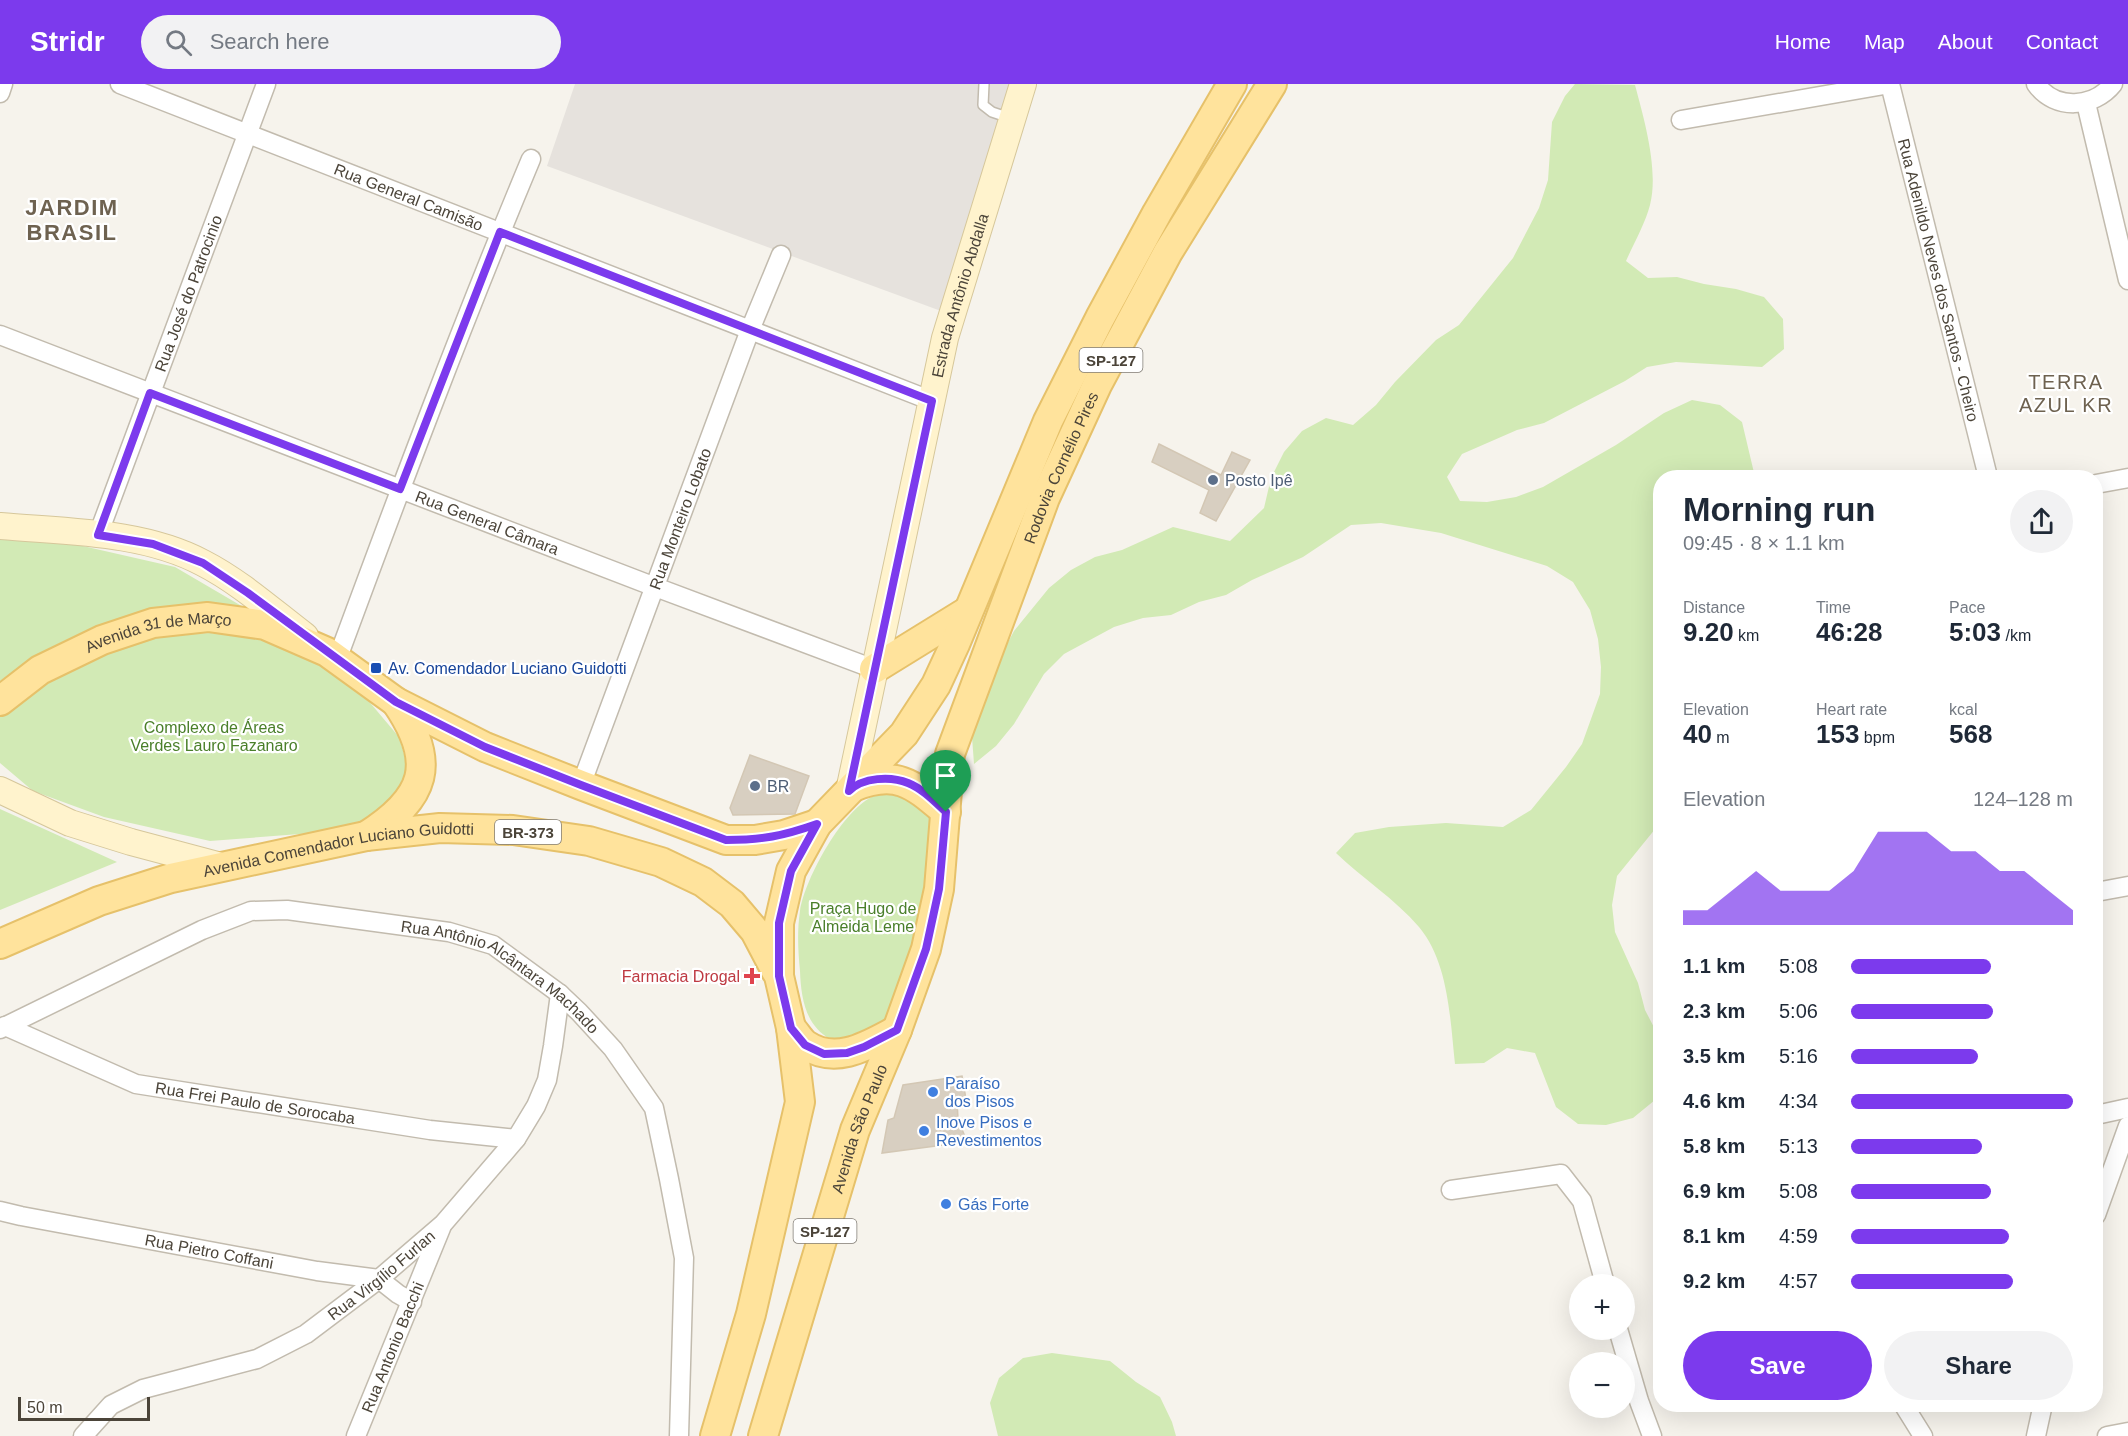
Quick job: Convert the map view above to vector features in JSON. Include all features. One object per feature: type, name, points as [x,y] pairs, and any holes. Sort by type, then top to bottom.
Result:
[{"type":"main road","name":"Rodovia Cornélio Pires","points":[[851,789],[904,734],[936,685],[1048,421],[1157,213],[1232,84]]},
{"type":"main road","name":"Rodovia Cornélio Pires","points":[[946,812],[950,753],[1045,498],[1097,385],[1168,252],[1272,84]]},
{"type":"main road","points":[[874,669],[969,611]]},
{"type":"main road","name":"Avenida 31 de Março","points":[[0,701],[40,670],[102,640],[153,622],[208,617],[265,625],[332,656]]},
{"type":"main road","points":[[332,656],[396,702],[485,747],[726,840],[755,840],[784,835],[817,824]]},
{"type":"main road","points":[[366,836],[391,820],[406,806],[418,787],[422,765],[420,752],[411,727],[396,702]]},
{"type":"main road","points":[[851,789],[872,780],[890,779],[908,783],[923,792],[946,812]]},
{"type":"main road","name":"SP-127","points":[[715,1436],[750,1314],[800,1102],[791,1028],[779,976],[779,923],[791,871],[817,824],[851,789]]},
{"type":"main road","name":"SP-127","points":[[897,1030],[926,949],[939,889],[946,812]]},
{"type":"main road","name":"Avenida Comendador Luciano Guidotti","points":[[225,867],[366,836],[440,828],[513,830],[589,840],[661,862],[703,882],[732,904],[755,931],[779,976]]},
{"type":"main road","name":"BR-373","points":[[0,944],[99,901],[171,878],[225,867]]},
{"type":"main road","points":[[791,1028],[805,1045],[824,1054],[847,1053],[897,1030]]},
{"type":"main road","name":"Avenida São Paulo","points":[[763,1436],[855,1130],[897,1030]]},
{"type":"street","points":[[0,93],[3,84]]},
{"type":"street","name":"Rua General Camisão","points":[[120,84],[932,401]]},
{"type":"street","name":"Rua José do Patrocinio","points":[[98,535],[266,84]]},
{"type":"street","name":"Estrada Antônio Abdalla","points":[[851,789],[874,669],[945,339],[1023,84]]},
{"type":"street","points":[[1681,120],[1890,84]]},
{"type":"street","name":"Rua Adenildo Neves dos Santos - Cheiro","points":[[1890,84],[1986,470]]},
{"type":"street","points":[[2036,84],[2054,99],[2070,104],[2086,103],[2100,96],[2113,84]]},
{"type":"street","points":[[2086,103],[2128,280]]},
{"type":"street","points":[[0,526],[98,535],[153,544],[203,563],[248,593],[332,656],[531,159]]},
{"type":"street","name":"Rua Monteiro Lobato","points":[[581,785],[750,330],[781,255]]},
{"type":"street","name":"Rua General Câmara","points":[[0,335],[654,587],[874,669]]},
{"type":"street","points":[[2103,483],[2128,478]]},
{"type":"street","name":"Avenida Comendador Luciano Guidotti","points":[[0,790],[70,823],[225,867]]},
{"type":"street","points":[[2103,891],[2128,886]]},
{"type":"street","name":"Rua Antônio Alcântara Machado","points":[[3,1028],[202,930],[250,911],[287,910],[449,932],[493,945],[560,994],[613,1049],[654,1108],[684,1258],[679,1436]]},
{"type":"street","name":"Rua Virgílio Furlan","points":[[83,1436],[111,1405],[143,1389],[258,1359],[306,1334],[379,1279],[443,1224],[516,1139],[536,1106],[547,1080],[554,1046],[560,994]]},
{"type":"street","name":"Rua Frei Paulo de Sorocaba","points":[[3,1028],[136,1084],[430,1130],[516,1139]]},
{"type":"street","points":[[2103,1113],[2128,1108]]},
{"type":"street","points":[[2103,1196],[2128,1126]]},
{"type":"street","points":[[1451,1190],[1561,1174],[1582,1201],[1602,1274]]},
{"type":"street","name":"Rua Pietro Coffani","points":[[0,1211],[305,1268],[379,1279],[412,1302]]},
{"type":"street","name":"Rua Antonio Bacchi","points":[[356,1436],[443,1224]]},
{"type":"street","points":[[1621,1340],[1652,1436]]},
{"type":"street","points":[[1908,1412],[1923,1436]]},
{"type":"street","points":[[2036,1436],[2041,1412]]},
{"type":"street","points":[[2107,1436],[2128,1432]]},
{"type":"lane","points":[[984,84],[983,105],[992,112],[1012,119]]},
{"type":"shaded area","points":[[575,84],[1012,84],[941,311],[547,166]]},
{"type":"green space","points":[[1575,84],[1635,85],[1649,145],[1653,176],[1650,205],[1626,261],[1648,278],[1677,277],[1764,297],[1783,319],[1784,349],[1762,367],[1676,362],[1647,367],[1544,423],[1517,430],[1462,454],[1447,477],[1460,501],[1487,502],[1516,497],[1543,487],[1616,445],[1664,413],[1692,400],[1720,405],[1742,422],[1753,470],[1653,470],[1653,832],[1617,876],[1612,905],[1615,932],[1638,983],[1645,1010],[1653,1025],[1653,1102],[1633,1118],[1606,1125],[1578,1124],[1556,1107],[1535,1053],[1507,1048],[1484,1063],[1455,1064],[1446,992],[1437,957],[1429,941],[1400,907],[1336,853],[1355,833],[1389,827],[1446,823],[1503,827],[1531,810],[1566,767],[1582,744],[1600,694],[1601,667],[1598,639],[1590,610],[1573,582],[1547,566],[1441,533],[1381,523],[1351,525],[1303,557],[1252,580],[1226,595],[1199,602],[1171,615],[1143,618],[1114,627],[1064,654],[1044,674],[1014,724],[996,746],[974,764],[972,737],[986,684],[1014,631],[1049,588],[1071,570],[1095,557],[1122,550],[1173,527],[1230,541],[1264,508],[1271,478],[1284,452],[1302,431],[1326,418],[1353,425],[1376,405],[1436,340],[1459,325],[1513,258],[1539,208],[1548,180],[1552,122],[1565,96]]},
{"type":"green space","points":[[0,539],[74,544],[175,567],[245,608],[157,610],[115,620],[94,627],[55,646],[0,681]]},
{"type":"green space","name":"Complexo de Áreas Verdes Lauro Fazanaro","points":[[210,633],[262,636],[320,664],[361,692],[399,737],[407,764],[407,783],[394,808],[352,830],[210,841],[104,817],[33,791],[0,763],[0,715],[57,672],[115,645],[163,635]]},
{"type":"green space","name":"Praça Hugo de Almeida Leme","points":[[894,791],[930,809],[938,833],[922,934],[880,1030],[866,1041],[833,1041],[815,1026],[803,1000],[798,941],[803,897],[828,845],[851,814],[876,795]]},
{"type":"green space","points":[[0,809],[117,862],[0,910]]},
{"type":"green space","points":[[1052,1353],[1110,1361],[1136,1382],[1160,1397],[1176,1436],[998,1436],[990,1403],[999,1378],[1023,1358]]},
{"type":"building","name":"Posto Ipê","points":[[1159,444],[1221,475],[1232,452],[1250,460],[1216,521],[1200,513],[1209,490],[1152,462]]},
{"type":"building","points":[[750,755],[809,776],[795,814],[733,815],[730,808]]},
{"type":"building","name":"Inove Pisos e Revestimentos","points":[[962,1076],[966,1099],[957,1100],[958,1119],[967,1142],[882,1153],[888,1120],[894,1118],[903,1085]]},
{"type":"place","name":"Posto Ipê","points":[[1213,480]]},
{"type":"place","name":"Av. Comendador Luciano Guidotti","points":[[376,668]]},
{"type":"place","name":"BR","points":[[755,786]]},
{"type":"place","name":"Farmacia Drogal","points":[[752,976]]},
{"type":"place","name":"Paraíso dos Pisos","points":[[933,1092]]},
{"type":"place","name":"Inove Pisos e Revestimentos","points":[[924,1131]]},
{"type":"place","name":"Gás Forte","points":[[946,1204]]},
{"type":"district","name":"JARDIM BRASIL","points":[[72,220]]},
{"type":"district","name":"TERRA AZUL KR","points":[[2066,394]]},
{"type":"route","points":[[500,232],[932,401],[849,791],[853,787],[872,780],[890,779],[908,783],[923,792],[946,812],[939,889],[926,949],[897,1030],[847,1053],[824,1054],[805,1045],[791,1028],[779,976],[779,923],[791,871],[817,824],[784,835],[755,840],[726,840],[485,747],[396,702],[248,593],[203,563],[153,544],[98,535],[150,393],[400,489],[500,232]]}]
